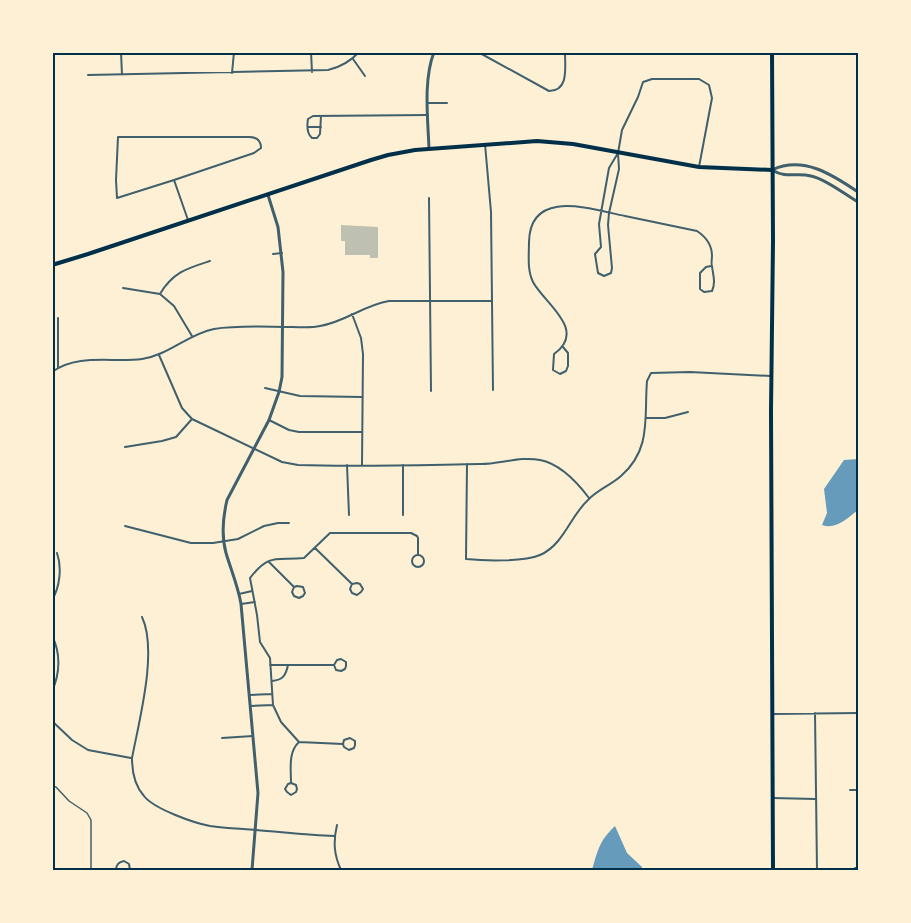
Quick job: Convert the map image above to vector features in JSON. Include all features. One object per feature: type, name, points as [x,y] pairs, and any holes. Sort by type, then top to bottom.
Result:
[{"type":"main road","points":[[772,52],[773,870]]},
{"type":"main road","points":[[52,265],[388,155],[429,149],[515,141],[553,141],[699,168],[772,170]]},
{"type":"street","points":[[121,52],[122,75]]},
{"type":"street","points":[[232,73],[234,52]]},
{"type":"street","points":[[311,52],[312,72]]},
{"type":"street","points":[[88,75],[312,72],[339,68],[359,52]]},
{"type":"street","points":[[429,149],[430,64],[434,52]]},
{"type":"street","points":[[478,52],[549,91],[559,89],[565,78],[565,52]]},
{"type":"street","points":[[353,59],[365,76]]},
{"type":"street","points":[[618,153],[609,168],[599,224],[601,247],[595,254],[598,273],[604,276],[611,273],[612,268],[608,225],[619,169],[618,153],[622,130],[643,82],[652,79],[699,79],[709,85],[712,98],[699,168]]},
{"type":"street","points":[[428,103],[447,103]]},
{"type":"street","points":[[321,116],[320,134],[314,138],[308,134],[308,118],[313,116],[321,116],[428,116]]},
{"type":"street","points":[[308,127],[321,127]]},
{"type":"street","points":[[118,137],[255,137],[260,142],[261,148],[254,153],[174,180],[117,198],[118,137]]},
{"type":"street","points":[[485,144],[491,212],[493,390]]},
{"type":"street","points":[[772,170],[781,166],[806,166],[824,170],[858,192]]},
{"type":"street","points":[[772,170],[780,175],[809,175],[818,178],[858,202]]},
{"type":"street","points":[[174,180],[188,220]]},
{"type":"street","points":[[252,870],[258,794],[241,604],[225,551],[223,524],[227,500],[269,420],[279,392],[283,361],[282,253],[278,227],[268,194]]},
{"type":"street","points":[[429,198],[430,391]]},
{"type":"street","points":[[563,347],[568,352],[568,366],[566,371],[560,374],[553,370],[554,354],[563,347],[566,332],[558,312],[534,285],[530,275],[529,234],[537,217],[549,208],[563,205],[602,211],[697,231],[707,239],[712,253],[714,286],[712,291],[704,292],[700,289],[700,273],[706,267],[711,266]]},
{"type":"street","points":[[273,254],[282,253]]},
{"type":"street","points":[[160,294],[166,284],[178,274],[210,261]]},
{"type":"street","points":[[123,288],[160,294],[174,306],[192,336]]},
{"type":"street","points":[[52,372],[82,361],[142,359],[159,355],[192,336],[216,329],[321,326],[340,321],[377,303],[491,301]]},
{"type":"street","points":[[352,314],[361,338],[363,354],[362,465]]},
{"type":"street","points":[[58,318],[58,368]]},
{"type":"street","points":[[159,355],[182,408],[192,419],[282,462],[298,465],[403,465],[490,464],[526,459],[540,460],[559,467],[571,476],[589,498]]},
{"type":"street","points":[[467,464],[466,559],[528,559],[551,548],[589,498],[615,481],[637,458],[645,439],[647,381],[651,373],[690,372],[771,376]]},
{"type":"street","points":[[265,388],[300,396],[362,397]]},
{"type":"street","points":[[646,418],[665,418],[688,412]]},
{"type":"street","points":[[125,447],[176,437],[192,419]]},
{"type":"street","points":[[269,420],[289,430],[299,432],[362,432]]},
{"type":"street","points":[[347,465],[349,515]]},
{"type":"street","points":[[403,465],[403,515]]},
{"type":"street","points":[[125,526],[191,543],[224,542],[238,539],[264,526],[289,523]]},
{"type":"street","points":[[299,742],[281,722],[273,705],[270,658],[260,642],[250,578],[268,561],[277,558],[304,558],[330,533],[411,533],[418,538],[418,555]]},
{"type":"street","points":[[315,548],[352,584]]},
{"type":"street","points":[[52,600],[58,586],[59,559],[57,553]]},
{"type":"street","points":[[418,555],[423,557],[424,561],[424,565],[419,568],[415,567],[412,562],[413,558],[418,555]]},
{"type":"street","points":[[268,561],[294,588]]},
{"type":"street","points":[[352,584],[360,584],[363,589],[357,595],[350,589],[352,584]]},
{"type":"street","points":[[303,587],[305,592],[303,596],[298,598],[294,596],[292,592],[294,588],[303,587]]},
{"type":"street","points":[[239,594],[252,591]]},
{"type":"street","points":[[241,604],[255,602]]},
{"type":"street","points":[[142,617],[147,641],[146,677],[132,758],[133,777],[145,798],[154,805],[210,826],[334,836]]},
{"type":"street","points":[[52,636],[56,642],[58,669],[52,691]]},
{"type":"street","points":[[341,659],[346,662],[344,670],[341,671],[336,670],[334,665],[337,660],[341,659]]},
{"type":"street","points":[[270,665],[334,665]]},
{"type":"street","points":[[272,681],[283,678],[288,665]]},
{"type":"street","points":[[249,695],[272,694]]},
{"type":"street","points":[[250,706],[273,705]]},
{"type":"street","points":[[815,713],[817,870]]},
{"type":"street","points":[[772,714],[858,713]]},
{"type":"street","points":[[52,721],[72,740],[88,750],[132,758]]},
{"type":"street","points":[[222,738],[253,736]]},
{"type":"street","points":[[348,738],[353,739],[355,743],[351,750],[345,749],[343,744],[348,738]]},
{"type":"street","points":[[291,783],[292,754],[294,746],[299,742],[343,744]]},
{"type":"street","points":[[291,783],[296,785],[297,789],[291,795],[285,789],[286,785],[291,783]]},
{"type":"street","points":[[850,790],[858,790]]},
{"type":"street","points":[[773,798],[816,799]]},
{"type":"street","points":[[337,825],[334,836],[335,854],[341,870]]},
{"type":"street","points":[[116,870],[119,862],[124,861],[129,864],[130,870]]},
{"type":"lane","points":[[52,786],[87,813],[91,820],[91,870]]},
{"type":"water","points":[[858,459],[858,510],[837,525],[822,525],[827,513],[824,489],[844,460]]},
{"type":"water","points":[[615,826],[627,853],[642,867],[642,870],[592,870],[602,841]]},
{"type":"building","points":[[341,225],[378,227],[378,258],[370,258],[370,255],[345,255],[345,241],[341,241]]}]
